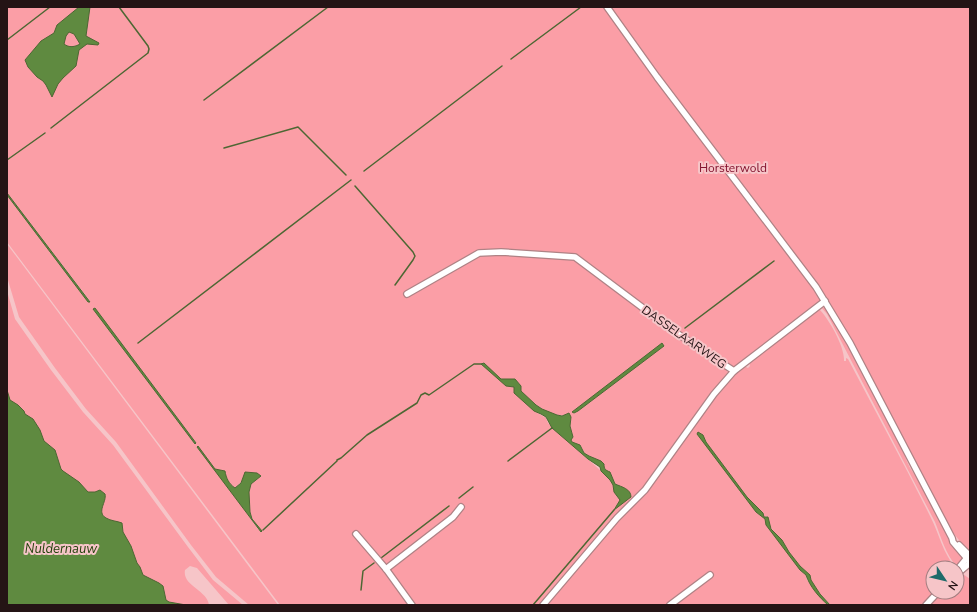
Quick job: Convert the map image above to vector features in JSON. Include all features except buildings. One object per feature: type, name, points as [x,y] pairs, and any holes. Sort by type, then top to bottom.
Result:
[{"type":"street","points":[[607,7],[657,77],[816,287],[850,343],[952,538],[969,560]]},
{"type":"street","name":"DASSELAARWEG","points":[[407,294],[479,253],[502,252],[575,257],[675,332],[734,371],[714,394],[645,490],[617,518],[543,605]]},
{"type":"street","points":[[734,371],[825,301]]},
{"type":"street","points":[[386,569],[453,517],[461,507]]},
{"type":"street","points":[[356,534],[386,569],[412,605]]},
{"type":"street","points":[[670,605],[710,575]]},
{"type":"green space","name":"Horsterwold","points":[[7,7],[970,7],[970,554],[951,530],[851,340],[827,300],[736,367],[731,367],[664,322],[664,320],[657,314],[654,315],[577,256],[554,253],[480,255],[572,258],[726,367],[728,373],[717,387],[744,366],[748,368],[750,366],[749,362],[819,309],[836,334],[842,348],[844,361],[846,361],[846,358],[848,359],[920,496],[951,560],[925,560],[926,600],[921,605],[830,605],[820,594],[811,580],[810,575],[800,566],[782,540],[774,532],[801,571],[806,575],[807,580],[827,605],[280,605],[7,242],[7,195],[88,302],[90,301],[7,193]],"holes":[[[95,308],[196,443],[195,444],[93,309]],[[662,343],[664,346],[578,411],[573,412]],[[502,379],[519,383],[525,396],[536,405],[555,414],[566,414],[571,419],[570,426],[573,437],[571,440],[572,442],[580,445],[584,453],[601,461],[606,471],[610,472],[611,480],[548,423],[546,418],[536,412],[514,391],[514,387]],[[698,432],[704,437],[706,442],[747,497],[763,513],[764,517],[767,516],[770,527],[765,519],[757,513]],[[216,469],[225,471],[228,481],[235,488],[244,479],[261,476],[251,484],[249,492],[250,512],[252,519],[260,530],[258,529]]]},
{"type":"green space","points":[[7,244],[278,605],[249,605],[216,577],[116,442],[86,409],[55,368],[19,317],[7,277]]},
{"type":"green space","points":[[7,291],[15,319],[51,370],[83,412],[113,445],[213,580],[243,605],[229,605],[197,568],[190,566],[185,570],[187,580],[204,595],[209,605],[7,605]]},
{"type":"green space","points":[[821,307],[827,308],[831,313],[903,448],[910,467],[922,483],[950,540],[962,557],[960,560],[952,560],[947,551],[935,522],[827,314]]},
{"type":"green space","points":[[965,576],[970,579],[970,605],[929,605],[934,600],[965,600]]},
{"type":"water","points":[[79,7],[90,7],[86,36],[99,43],[98,45],[87,44],[79,50],[76,66],[58,84],[52,97],[46,85],[28,67],[25,60],[41,41],[54,33],[57,25]],"holes":[[[69,32],[74,34],[80,44],[72,47],[64,44],[66,36]]]},
{"type":"water","points":[[7,193],[90,302],[88,302]]},
{"type":"water","points":[[95,308],[196,443],[195,444],[93,309]]},
{"type":"water","points":[[662,343],[664,346],[578,411],[574,413],[572,412]]},
{"type":"water","points":[[484,363],[501,379],[515,379],[521,386],[521,391],[542,409],[562,416],[569,413],[571,417],[570,426],[573,437],[571,440],[572,442],[580,445],[584,453],[601,461],[604,464],[605,469],[610,472],[615,484],[628,490],[631,497],[614,510],[620,500],[614,492],[613,485],[610,480],[601,471],[600,467],[588,459],[552,428],[546,417],[534,411],[514,393],[514,387],[506,386],[481,364]]},
{"type":"water","name":"Nuldernauw","points":[[7,390],[10,400],[18,405],[25,414],[33,419],[40,430],[44,441],[55,450],[61,469],[79,482],[88,492],[100,490],[105,494],[102,510],[103,516],[122,523],[123,532],[131,546],[143,575],[163,586],[166,600],[169,602],[186,605],[7,605]]},
{"type":"water","points":[[698,432],[703,435],[706,442],[747,497],[763,513],[764,517],[768,517],[771,529],[782,540],[800,566],[810,575],[811,580],[820,594],[830,605],[821,599],[815,592],[806,575],[800,570],[766,525],[765,519],[756,512],[697,434]]},
{"type":"water","points":[[198,446],[215,469],[225,471],[228,481],[235,488],[241,483],[245,472],[257,473],[261,476],[251,484],[249,492],[250,512],[252,519],[262,531],[261,532],[197,447]]},
{"type":"waterway","points":[[7,40],[50,7]]},
{"type":"waterway","points":[[51,128],[148,53],[148,46],[119,7]]},
{"type":"waterway","points":[[204,100],[328,7]]},
{"type":"waterway","points":[[511,59],[581,7]]},
{"type":"waterway","points":[[364,171],[502,66]]},
{"type":"waterway","points":[[224,148],[298,127],[346,175]]},
{"type":"waterway","points":[[7,160],[45,133]]},
{"type":"waterway","points":[[138,343],[351,180]]},
{"type":"waterway","points":[[355,186],[415,256],[395,285]]},
{"type":"waterway","points":[[685,328],[774,261]]},
{"type":"waterway","points":[[263,530],[337,460],[367,435],[417,403],[421,395],[425,393],[429,395],[474,364],[481,364]]},
{"type":"waterway","points":[[508,461],[552,428]]},
{"type":"waterway","points":[[459,498],[473,487]]},
{"type":"waterway","points":[[381,558],[449,506]]},
{"type":"waterway","points":[[533,605],[614,510]]},
{"type":"waterway","points":[[361,590],[363,571],[374,563]]}]
